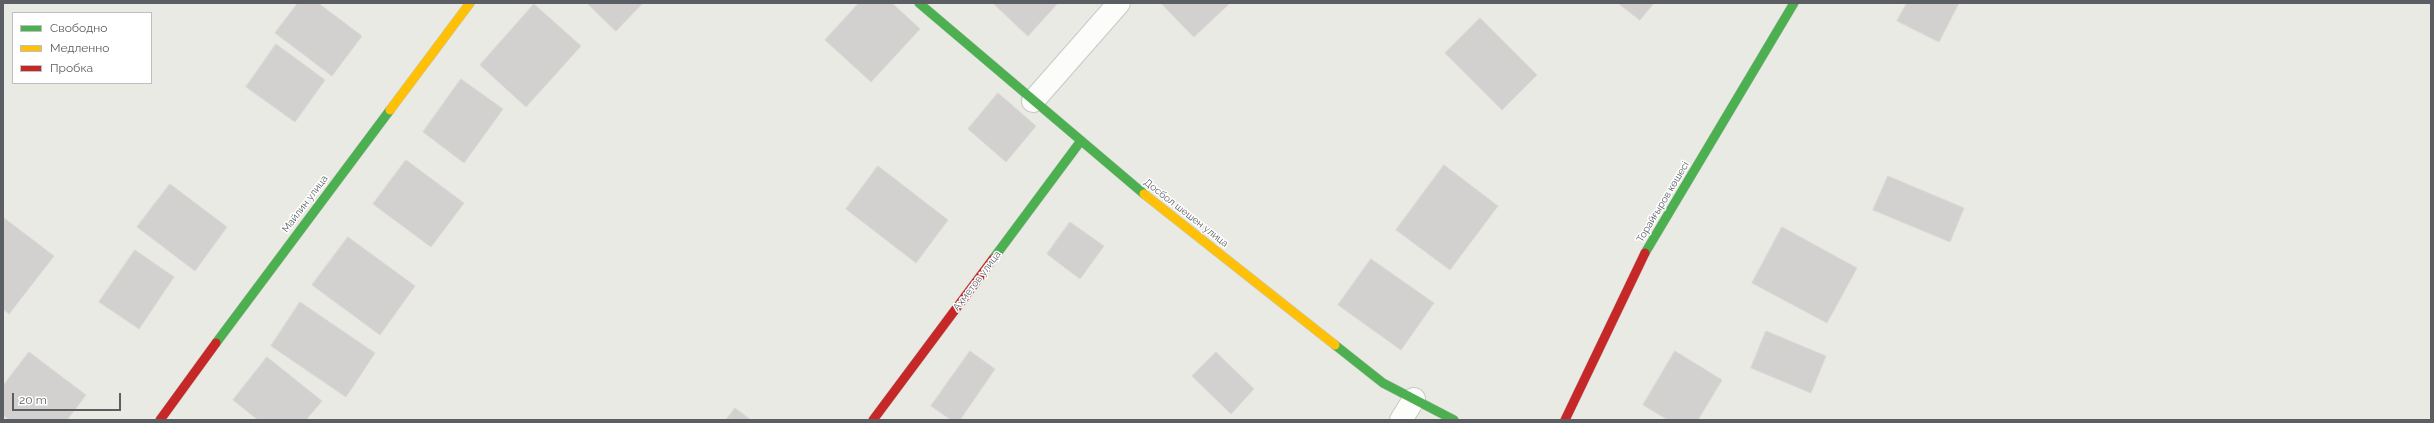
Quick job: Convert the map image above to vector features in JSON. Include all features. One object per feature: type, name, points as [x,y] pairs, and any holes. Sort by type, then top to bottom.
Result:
[{"type":"street","name":"Майлин улица","points":[[160,420],[229,324],[470,3]]},
{"type":"street","name":"Досбол шешен улица","points":[[918,3],[1080,142],[1383,383],[1454,420]]},
{"type":"street","points":[[1033,101],[1119,3]]},
{"type":"street","name":"Торайғыров көшесі","points":[[1565,420],[1638,265],[1794,3]]},
{"type":"street","name":"Ахметов улица","points":[[873,420],[1080,142]]},
{"type":"street","points":[[1401,420],[1414,399]]},
{"type":"building","points":[[298,3],[318,3],[362,36],[332,76],[275,33]]},
{"type":"building","points":[[587,3],[643,3],[616,31]]},
{"type":"building","points":[[859,3],[892,3],[920,29],[871,82],[825,40]]},
{"type":"building","points":[[993,3],[1058,3],[1028,36]]},
{"type":"building","points":[[1161,3],[1230,3],[1194,37]]},
{"type":"building","points":[[1618,3],[1654,3],[1640,20]]},
{"type":"building","points":[[1907,3],[1959,3],[1939,42],[1897,21]]},
{"type":"building","points":[[534,4],[581,46],[526,107],[480,65]]},
{"type":"building","points":[[1480,18],[1537,75],[1502,110],[1445,53]]},
{"type":"building","points":[[276,44],[325,80],[295,122],[246,87]]},
{"type":"building","points":[[461,79],[503,109],[464,163],[423,132]]},
{"type":"building","points":[[998,93],[1036,126],[1006,162],[968,129]]},
{"type":"building","points":[[406,160],[464,203],[431,247],[373,204]]},
{"type":"building","points":[[1444,165],[1498,206],[1450,270],[1396,230]]},
{"type":"building","points":[[878,166],[948,220],[916,263],[846,209]]},
{"type":"building","points":[[1888,176],[1964,208],[1950,242],[1873,210]]},
{"type":"building","points":[[170,184],[227,227],[195,271],[137,227]]},
{"type":"building","points":[[4,218],[54,256],[9,314],[3,309]]},
{"type":"building","points":[[1070,222],[1104,246],[1080,279],[1047,254]]},
{"type":"building","points":[[1782,227],[1857,268],[1827,323],[1752,283]]},
{"type":"building","points":[[348,237],[415,286],[380,335],[312,285]]},
{"type":"building","points":[[135,250],[174,277],[139,329],[99,302]]},
{"type":"building","points":[[1371,259],[1434,303],[1401,350],[1338,305]]},
{"type":"building","points":[[300,302],[375,353],[346,397],[271,346]]},
{"type":"building","points":[[1766,331],[1826,356],[1811,393],[1751,368]]},
{"type":"building","points":[[970,351],[995,369],[960,420],[951,420],[931,406]]},
{"type":"building","points":[[1675,351],[1722,380],[1698,420],[1668,420],[1643,405]]},
{"type":"building","points":[[29,352],[86,395],[67,420],[9,420],[3,415],[3,386]]},
{"type":"building","points":[[1216,352],[1254,389],[1231,414],[1192,376]]},
{"type":"building","points":[[267,357],[322,401],[306,420],[258,420],[233,400]]},
{"type":"building","points":[[735,408],[751,420],[726,420]]},
{"type":"traffic: fast","points":[[919,3],[1144,194]]},
{"type":"traffic: fast","points":[[1645,253],[1794,3]]},
{"type":"traffic: fast","points":[[216,343],[390,110]]},
{"type":"traffic: fast","points":[[993,259],[1080,142]]},
{"type":"traffic: fast","points":[[1335,345],[1383,383],[1454,420]]},
{"type":"traffic: slow","points":[[390,110],[470,3]]},
{"type":"traffic: slow","points":[[1144,194],[1335,345]]},
{"type":"traffic: jam","points":[[1565,420],[1645,253]]},
{"type":"traffic: jam","points":[[873,420],[993,259]]},
{"type":"traffic: jam","points":[[160,420],[216,343]]}]
